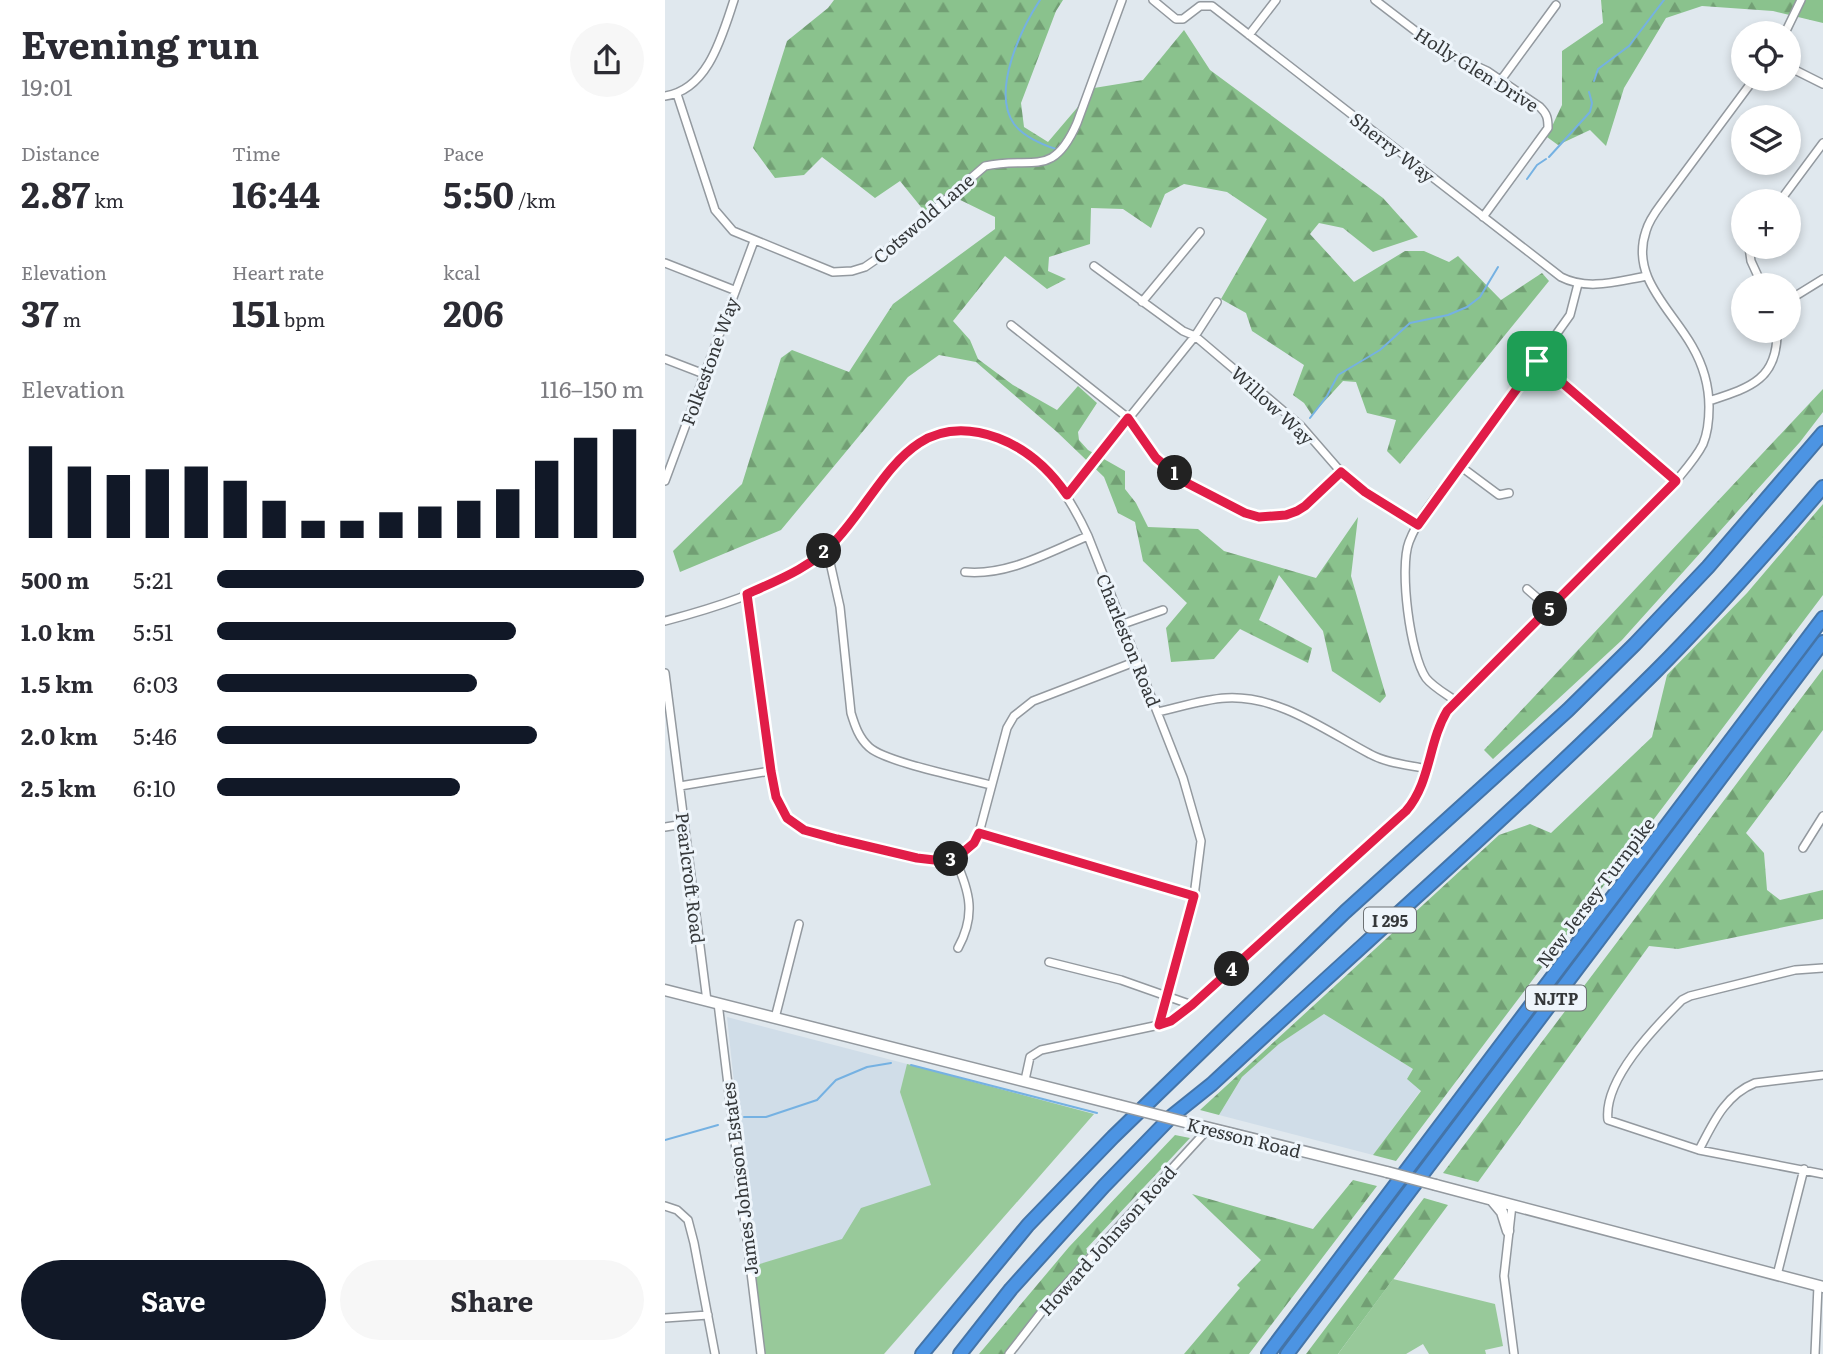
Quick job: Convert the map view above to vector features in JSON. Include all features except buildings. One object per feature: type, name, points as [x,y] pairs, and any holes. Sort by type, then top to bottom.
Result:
[{"type":"highway","name":"I 295","points":[[922,1354],[1028,1225],[1113,1137],[1345,912],[1558,719],[1635,644],[1708,568],[1823,433]]},
{"type":"highway","name":"I 295","points":[[960,1354],[1011,1289],[1172,1115],[1212,1084],[1656,671],[1754,567],[1823,487]]},
{"type":"highway","name":"New Jersey Turnpike","points":[[1268,1354],[1823,618]]},
{"type":"highway","name":"New Jersey Turnpike","points":[[1287,1354],[1823,642]]},
{"type":"street","points":[[665,96],[677,94],[699,78],[727,24],[734,0]]},
{"type":"street","name":"Cotswold Lane","points":[[677,94],[715,210],[733,231],[833,272],[852,271],[865,267],[878,258],[985,166],[1000,162],[1032,164],[1059,154],[1069,142],[1077,123],[1122,0]]},
{"type":"street","name":"Sherry Way","points":[[1153,0],[1176,19],[1183,19],[1200,6],[1212,6],[1560,277],[1579,284]]},
{"type":"street","points":[[1249,36],[1276,0]]},
{"type":"street","name":"Holly Glen Drive","points":[[1375,0],[1439,49],[1487,71],[1546,113],[1548,128],[1483,217]]},
{"type":"street","points":[[1791,21],[1801,0]]},
{"type":"street","points":[[1501,80],[1556,5]]},
{"type":"street","points":[[1801,74],[1823,84]]},
{"type":"street","points":[[1025,1080],[1030,1057],[1041,1050],[1171,1021],[1406,811],[1419,793],[1441,721],[1456,701],[1676,481],[1702,447],[1709,422],[1709,401],[1702,367],[1691,344],[1660,302],[1647,276],[1643,253],[1646,230],[1651,220],[1745,91]]},
{"type":"street","points":[[1789,189],[1823,143]]},
{"type":"street","points":[[1142,302],[1200,232]]},
{"type":"street","name":"Folkestone Way","points":[[665,481],[754,241]]},
{"type":"street","points":[[665,264],[734,290]]},
{"type":"street","name":"Willow Way","points":[[1094,266],[1183,331],[1195,336],[1301,426],[1341,472],[1365,492],[1418,525]]},
{"type":"street","points":[[1456,701],[1427,680],[1419,664],[1411,632],[1406,555],[1408,544],[1418,525],[1570,316],[1579,284],[1597,284],[1647,276]]},
{"type":"street","points":[[1801,293],[1823,279]]},
{"type":"street","points":[[1067,495],[1195,336],[1217,302]]},
{"type":"street","points":[[1011,325],[1128,418],[1156,458],[1185,482],[1245,513],[1259,517],[1286,515],[1297,511],[1341,472]]},
{"type":"street","points":[[1709,401],[1757,382],[1776,353],[1776,343]]},
{"type":"street","points":[[665,359],[704,374]]},
{"type":"street","points":[[1537,361],[1676,481]]},
{"type":"street","name":"Charleston Road","points":[[665,621],[704,611],[747,594],[808,564],[837,539],[905,454],[924,439],[942,432],[962,430],[985,433],[1006,441],[1044,467],[1067,495],[1088,536],[1158,712],[1198,824],[1201,841],[1194,896],[1159,1025]]},
{"type":"street","points":[[1460,466],[1499,495],[1509,493]]},
{"type":"street","points":[[965,572],[981,573],[1017,565],[1088,536]]},
{"type":"street","points":[[827,549],[840,607],[851,713],[863,742],[882,755],[990,785]]},
{"type":"street","points":[[1527,589],[1550,609]]},
{"type":"street","points":[[747,594],[771,771],[780,809],[787,818],[804,830],[917,858],[943,861],[955,859],[974,843],[1007,728],[1022,708],[1033,701],[1137,661]]},
{"type":"street","points":[[1123,624],[1163,610]]},
{"type":"street","name":"Pearlcroft Road","points":[[665,673],[707,1000]]},
{"type":"street","points":[[1158,712],[1211,700],[1247,699],[1305,717],[1381,759],[1427,769]]},
{"type":"street","points":[[680,786],[771,771]]},
{"type":"street","points":[[1803,848],[1823,816]]},
{"type":"street","points":[[665,827],[684,824]]},
{"type":"street","points":[[979,833],[1194,896]]},
{"type":"street","points":[[955,859],[969,895],[965,934],[958,948]]},
{"type":"street","points":[[775,1018],[799,924]]},
{"type":"street","points":[[1049,962],[1192,1005]]},
{"type":"street","points":[[1823,968],[1795,970],[1682,1000],[1637,1048],[1606,1105],[1608,1119],[1699,1150],[1823,1174]]},
{"type":"street","name":"Kresson Road","points":[[665,990],[1387,1172],[1821,1286]]},
{"type":"street","name":"James Johnson Estates","points":[[718,1003],[761,1354]]},
{"type":"street","points":[[1699,1150],[1720,1110],[1746,1087],[1755,1083],[1823,1075]]},
{"type":"street","name":"Howard Johnson Road","points":[[1009,1354],[1047,1305],[1209,1128]]},
{"type":"street","points":[[1777,1275],[1804,1170]]},
{"type":"street","points":[[1492,1200],[1502,1212],[1508,1231]]},
{"type":"street","points":[[1511,1205],[1504,1276],[1514,1354]]},
{"type":"street","points":[[665,1206],[677,1210],[688,1220],[715,1354]]},
{"type":"street","points":[[1815,1354],[1821,1286]]},
{"type":"street","points":[[665,1318],[708,1315]]},
{"type":"shaded area","points":[[1324,1014],[1413,1069],[1421,1090],[1373,1155],[1219,1115],[1242,1077],[1279,1044]]},
{"type":"shaded area","points":[[727,1017],[907,1064],[1094,1114],[763,1354]]},
{"type":"green space","points":[[834,0],[1063,0],[1056,11],[1021,103],[1024,127],[1048,142],[1094,88],[1143,80],[1184,30],[1210,70],[1383,198],[1418,237],[1373,252],[1343,228],[1319,223],[1310,234],[1354,282],[1405,251],[1424,251],[1449,262],[1458,256],[1501,300],[1542,273],[1549,281],[1400,464],[1387,451],[1396,420],[1367,413],[1356,382],[1343,381],[1312,415],[1304,403],[1293,395],[1304,365],[1252,331],[1246,313],[1221,299],[1267,219],[1227,192],[1184,184],[1165,194],[1151,228],[1123,209],[1091,208],[1090,244],[1049,257],[1048,271],[1066,279],[1047,289],[1005,256],[953,321],[970,340],[978,359],[1013,385],[1057,410],[1078,386],[1097,403],[1078,432],[1079,440],[1088,450],[1125,471],[1125,489],[1136,503],[1148,527],[1198,529],[1224,551],[1316,578],[1358,517],[1351,576],[1386,696],[1380,703],[1332,671],[1323,631],[1279,575],[1259,620],[1312,648],[1308,663],[1240,629],[1214,659],[1171,662],[1166,628],[1187,603],[1143,561],[1135,522],[1118,513],[1104,477],[976,362],[939,355],[908,377],[781,530],[680,572],[673,551],[742,484],[781,358],[792,350],[849,372],[893,304],[995,229],[995,217],[946,193],[925,212],[900,181],[875,198],[822,157],[804,175],[775,178],[753,148],[787,41]]},
{"type":"green space","points":[[1601,0],[1823,0],[1823,23],[1773,11],[1702,6],[1666,18],[1624,88],[1606,146],[1590,130],[1558,145],[1547,137],[1562,105],[1562,51],[1603,23]]},
{"type":"green space","points":[[1823,389],[1823,412],[1800,442],[1622,640],[1493,759],[1484,750]]},
{"type":"green space","points":[[1823,504],[1823,595],[1396,1161],[1373,1155],[1421,1091],[1407,1079],[1413,1069],[1324,1014],[1279,1044],[1242,1077],[1219,1115],[1200,1110],[1499,835],[1530,824],[1551,833],[1652,737],[1667,675],[1747,593]]},
{"type":"green space","points":[[1823,669],[1823,730],[1746,833],[1764,853],[1767,890],[1780,900],[1823,890],[1823,919],[1678,949],[1649,946],[1478,1182],[1443,1173]]},
{"type":"green space","points":[[907,1064],[1094,1114],[884,1354],[763,1354],[753,1266],[842,1239],[861,1208],[931,1185],[900,1092]]},
{"type":"green space","points":[[1175,1135],[1190,1138],[1086,1249],[1089,1251],[1009,1354],[979,1354],[1069,1247]]},
{"type":"green space","points":[[1353,1180],[1377,1186],[1249,1354],[1184,1354],[1240,1288],[1237,1285],[1261,1260],[1192,1194],[1313,1229]]},
{"type":"green space","points":[[1424,1198],[1448,1205],[1338,1354],[1306,1354]]},
{"type":"green space","points":[[1393,1279],[1495,1304],[1503,1346],[1485,1350],[1486,1354],[1429,1354],[1423,1344],[1406,1354],[1338,1354]]},
{"type":"waterway","points":[[1040,0],[1017,43],[1007,78],[1006,95],[1008,110],[1018,129],[1033,140],[1056,149]]},
{"type":"waterway","points":[[1594,81],[1598,69],[1629,46],[1664,0]]},
{"type":"waterway","points":[[1549,157],[1590,112],[1592,103],[1589,92]]},
{"type":"waterway","points":[[1527,179],[1537,165],[1546,159]]},
{"type":"waterway","points":[[1310,418],[1327,396],[1338,375],[1380,350],[1410,323],[1448,315],[1467,307],[1480,297],[1498,267]]},
{"type":"waterway","points":[[744,1117],[766,1117],[817,1100],[836,1080],[867,1067],[891,1063]]},
{"type":"waterway","points":[[911,1065],[1097,1113]]},
{"type":"waterway","points":[[665,1140],[718,1125]]},
{"type":"route","points":[[1537,361],[1676,481],[1447,711],[1436,734],[1424,781],[1415,801],[1406,811],[1171,1021],[1159,1025],[1194,896],[979,833],[974,843],[955,859],[943,861],[917,858],[804,830],[792,823],[780,809],[771,771],[747,594],[808,564],[827,549],[905,454],[924,439],[942,432],[962,430],[985,433],[1006,441],[1044,467],[1067,495],[1128,418],[1156,458],[1185,482],[1245,513],[1272,517],[1297,511],[1341,472],[1365,492],[1418,525],[1537,361]]}]
